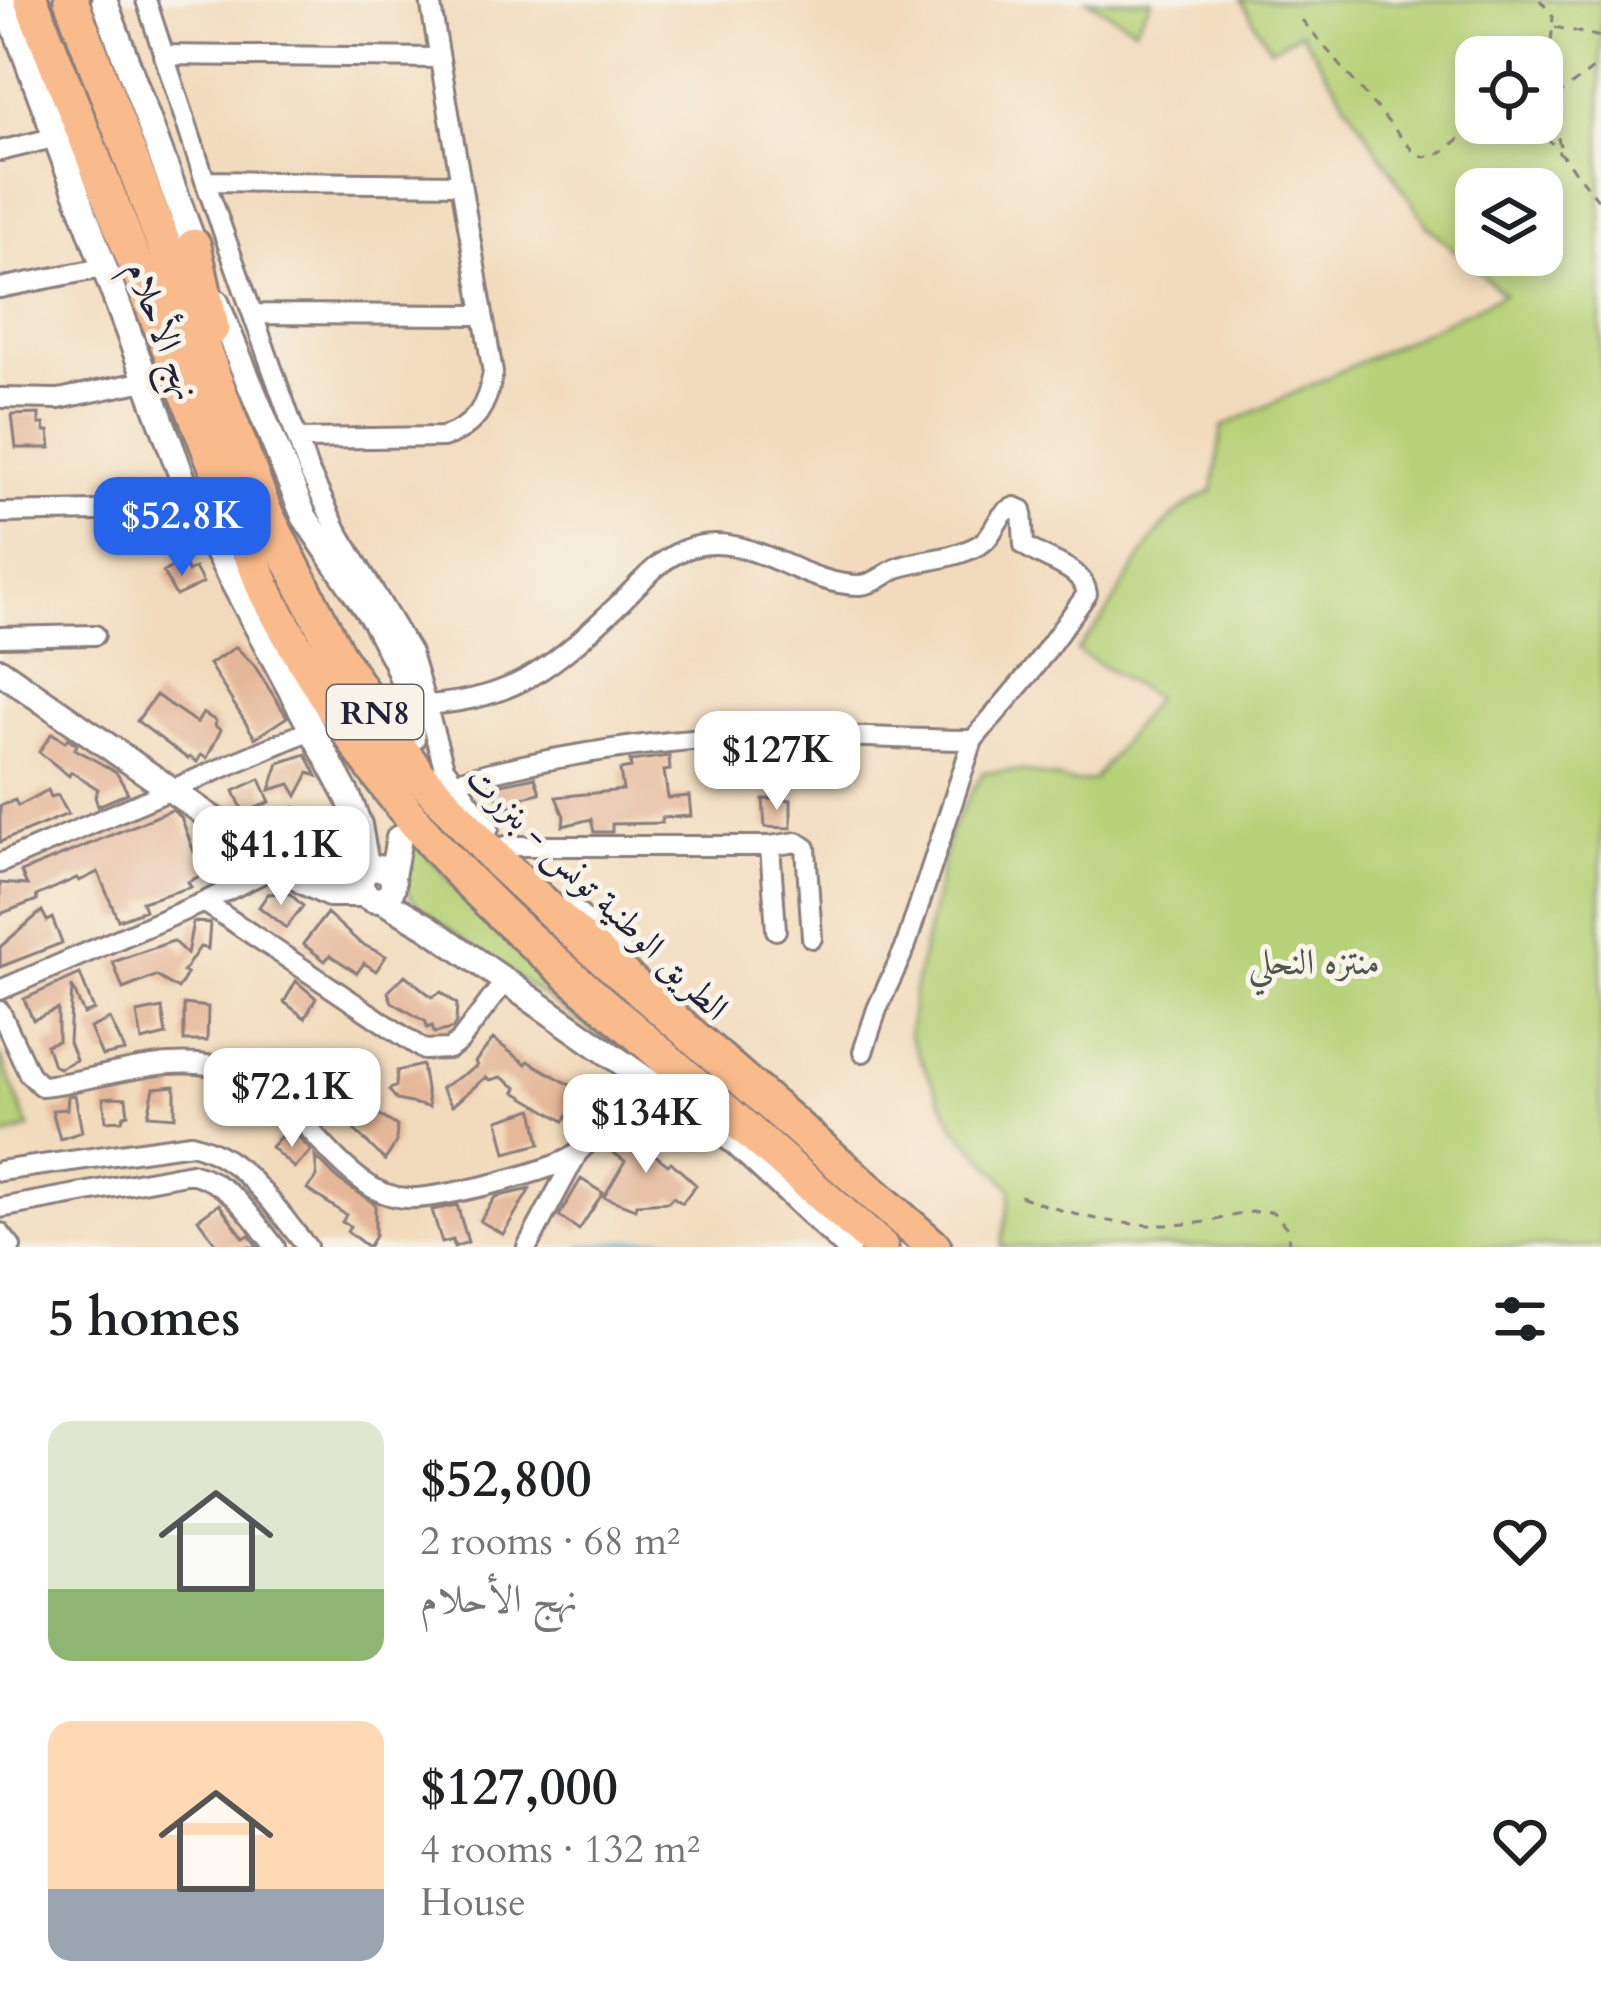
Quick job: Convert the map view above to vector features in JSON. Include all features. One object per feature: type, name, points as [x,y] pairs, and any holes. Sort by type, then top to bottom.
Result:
[{"type":"highway","name":"الطريق الوطنية تونس - بنزرت","points":[[31,0],[266,593],[346,729],[430,840],[497,909],[881,1247]]},
{"type":"highway","name":"الطريق الوطنية تونس - بنزرت","points":[[71,0],[265,512],[337,654],[420,776],[500,863],[934,1247]]},
{"type":"highway","name":"RN8","points":[[194,246],[218,351],[294,574]]},
{"type":"street","name":"نهج الأحلام","points":[[4,0],[194,509],[348,797],[377,884]]},
{"type":"street","points":[[104,0],[194,246],[304,516],[374,620],[396,662],[408,693],[412,739]]},
{"type":"street","points":[[146,0],[297,440],[337,530],[411,653],[436,752],[453,782],[505,846],[754,1069],[772,1089],[775,1110]]},
{"type":"street","points":[[297,440],[442,436],[462,431],[477,418],[488,397],[493,373],[430,0]]},
{"type":"street","points":[[164,55],[439,58]]},
{"type":"street","points":[[0,151],[53,138]]},
{"type":"street","points":[[205,181],[460,184]]},
{"type":"street","points":[[0,288],[102,268]]},
{"type":"street","points":[[254,314],[482,315]]},
{"type":"street","points":[[0,398],[58,398],[145,381]]},
{"type":"street","points":[[426,705],[485,699],[538,673],[566,655],[650,574],[680,551],[700,544],[738,546],[812,576],[859,585],[898,568],[931,563],[979,545],[1005,510],[1015,506],[1023,515],[1024,545],[1075,573],[1084,580],[1087,594],[973,740],[905,948],[863,1052]]},
{"type":"street","points":[[0,514],[194,509]]},
{"type":"street","points":[[0,637],[95,634]]},
{"type":"street","points":[[0,659],[284,863],[315,876],[377,884],[428,927],[734,1141],[848,1247]]},
{"type":"street","points":[[0,671],[178,788]]},
{"type":"street","points":[[0,863],[313,729]]},
{"type":"street","points":[[453,782],[622,751],[735,737],[973,740]]},
{"type":"street","points":[[377,884],[399,838]]},
{"type":"street","points":[[505,846],[770,846],[793,842],[806,848],[812,938]]},
{"type":"street","points":[[770,846],[776,929]]},
{"type":"street","points":[[0,990],[284,863]]},
{"type":"street","points":[[204,902],[424,1050],[449,1049],[459,1042],[505,981]]},
{"type":"street","points":[[0,1011],[28,1074],[41,1086],[180,1064],[235,1071],[301,1116],[341,1162],[389,1196],[434,1197],[540,1169],[577,1154]]},
{"type":"street","points":[[527,1247],[577,1154],[634,1073]]},
{"type":"street","points":[[0,1171],[191,1144],[212,1149],[258,1186],[307,1247]]},
{"type":"street","points":[[0,1208],[191,1173],[236,1196],[275,1247]]},
{"type":"street","points":[[0,1233],[11,1247]]},
{"type":"path","points":[[1540,0],[1552,16],[1553,36]]},
{"type":"path","points":[[1302,20],[1412,150],[1424,157],[1441,153],[1455,142]]},
{"type":"path","points":[[1554,27],[1601,37]]},
{"type":"path","points":[[1563,91],[1601,63]]},
{"type":"path","points":[[1552,144],[1601,203]]},
{"type":"path","points":[[1559,144],[1564,158]]},
{"type":"path","points":[[1020,1196],[1094,1220],[1147,1227],[1204,1222],[1253,1210],[1273,1212],[1288,1229],[1289,1247]]},
{"type":"green space","points":[[1087,0],[1152,0],[1135,28]]},
{"type":"green space","name":"منتزه النحلي","points":[[1241,0],[1601,0],[1601,1247],[1001,1247],[1012,1189],[955,1127],[909,1036],[914,991],[950,831],[983,772],[1024,771],[1075,783],[1094,780],[1155,698],[1077,651],[1163,527],[1213,491],[1222,427],[1504,294],[1484,276],[1563,276],[1563,168],[1455,168],[1455,251],[1428,227],[1300,32],[1271,49]]},
{"type":"green space","points":[[412,838],[490,927],[699,1107],[417,906],[406,888]]},
{"type":"green space","points":[[0,1054],[29,1128],[0,1138]]},
{"type":"building","points":[[39,414],[39,424],[49,431],[51,448],[16,448],[12,415]]},
{"type":"building","points":[[183,561],[188,572],[195,568],[203,583],[176,596],[163,572]]},
{"type":"building","points":[[236,647],[254,665],[287,717],[255,738],[209,664]]},
{"type":"building","points":[[156,695],[197,723],[203,713],[216,721],[221,730],[207,758],[188,759],[137,721]]},
{"type":"building","points":[[52,733],[65,742],[68,738],[77,745],[75,749],[116,772],[128,793],[98,806],[98,789],[71,772],[69,776],[39,752]]},
{"type":"building","points":[[306,754],[317,776],[309,773],[297,796],[290,784],[270,790],[279,763]]},
{"type":"building","points":[[669,756],[670,770],[664,771],[668,798],[689,796],[691,816],[662,818],[662,823],[612,824],[612,832],[594,832],[591,819],[563,826],[556,797],[623,790],[620,770],[631,768],[630,761]]},
{"type":"building","points":[[535,777],[540,793],[507,807],[488,787]]},
{"type":"building","points":[[260,779],[270,802],[244,813],[234,791]]},
{"type":"building","points":[[48,790],[51,797],[58,795],[68,814],[0,842],[0,806],[15,800],[18,806]]},
{"type":"building","points":[[763,799],[791,800],[791,828],[765,827]]},
{"type":"building","points":[[295,807],[344,845],[320,871],[276,834]]},
{"type":"building","points":[[172,810],[181,817],[194,852],[216,841],[237,858],[188,882],[191,887],[142,902],[145,910],[118,920],[98,872],[0,914],[0,883],[27,885],[21,872]]},
{"type":"building","points":[[282,893],[303,906],[286,928],[259,907],[268,894]]},
{"type":"building","points":[[42,911],[47,921],[52,918],[62,943],[0,967],[0,947]]},
{"type":"building","points":[[327,913],[360,943],[386,956],[376,971],[364,963],[357,973],[330,955],[325,961],[303,944]]},
{"type":"building","points":[[193,922],[210,923],[208,949],[200,947],[178,989],[156,976],[123,989],[113,962],[173,941],[187,954]]},
{"type":"building","points":[[80,974],[94,1010],[84,1014],[72,986],[69,1042],[76,1060],[59,1068],[53,1065],[46,1045],[58,1041],[58,1009],[33,1020],[24,999]]},
{"type":"building","points":[[405,975],[432,997],[441,992],[457,1004],[452,1029],[434,1033],[432,1026],[427,1028],[426,1022],[392,1002],[388,992]]},
{"type":"building","points":[[296,981],[316,998],[305,1018],[284,1002]]},
{"type":"building","points":[[184,1004],[208,1007],[207,1041],[184,1041]]},
{"type":"building","points":[[162,1008],[166,1035],[142,1041],[137,1013]]},
{"type":"building","points":[[110,1019],[125,1051],[102,1056],[90,1028]]},
{"type":"building","points":[[493,1039],[526,1064],[586,1094],[574,1113],[564,1121],[515,1092],[517,1088],[501,1077],[486,1077],[452,1106],[441,1088],[477,1066],[475,1062]]},
{"type":"building","points":[[422,1065],[429,1107],[397,1100],[389,1090],[396,1086],[397,1071]]},
{"type":"building","points":[[359,1083],[378,1101],[370,1109],[397,1126],[396,1143],[385,1160],[335,1111]]},
{"type":"building","points":[[175,1086],[175,1117],[148,1115],[154,1088]]},
{"type":"building","points":[[75,1095],[82,1132],[60,1139],[52,1110],[67,1109],[68,1096]]},
{"type":"building","points":[[103,1098],[126,1098],[128,1114],[122,1120],[106,1121]]},
{"type":"building","points":[[533,1109],[540,1144],[506,1153],[498,1120]]},
{"type":"building","points":[[630,1125],[633,1138],[696,1185],[682,1203],[673,1197],[668,1202],[636,1204],[635,1209],[604,1197],[625,1161],[611,1151]]},
{"type":"building","points":[[282,1135],[289,1143],[297,1135],[311,1151],[294,1168],[271,1147]]},
{"type":"building","points":[[315,1156],[375,1204],[375,1236],[368,1247],[347,1231],[350,1226],[342,1222],[346,1215],[307,1189],[317,1177]]},
{"type":"building","points":[[581,1179],[603,1193],[579,1230],[559,1216]]},
{"type":"building","points":[[530,1189],[503,1234],[480,1221],[495,1197]]},
{"type":"building","points":[[219,1204],[244,1238],[249,1235],[258,1247],[218,1247],[198,1219]]},
{"type":"building","points":[[457,1205],[468,1242],[454,1247],[453,1240],[442,1243],[432,1210]]},
{"type":"waterway","points":[[581,1247],[663,1239],[685,1247]]}]
